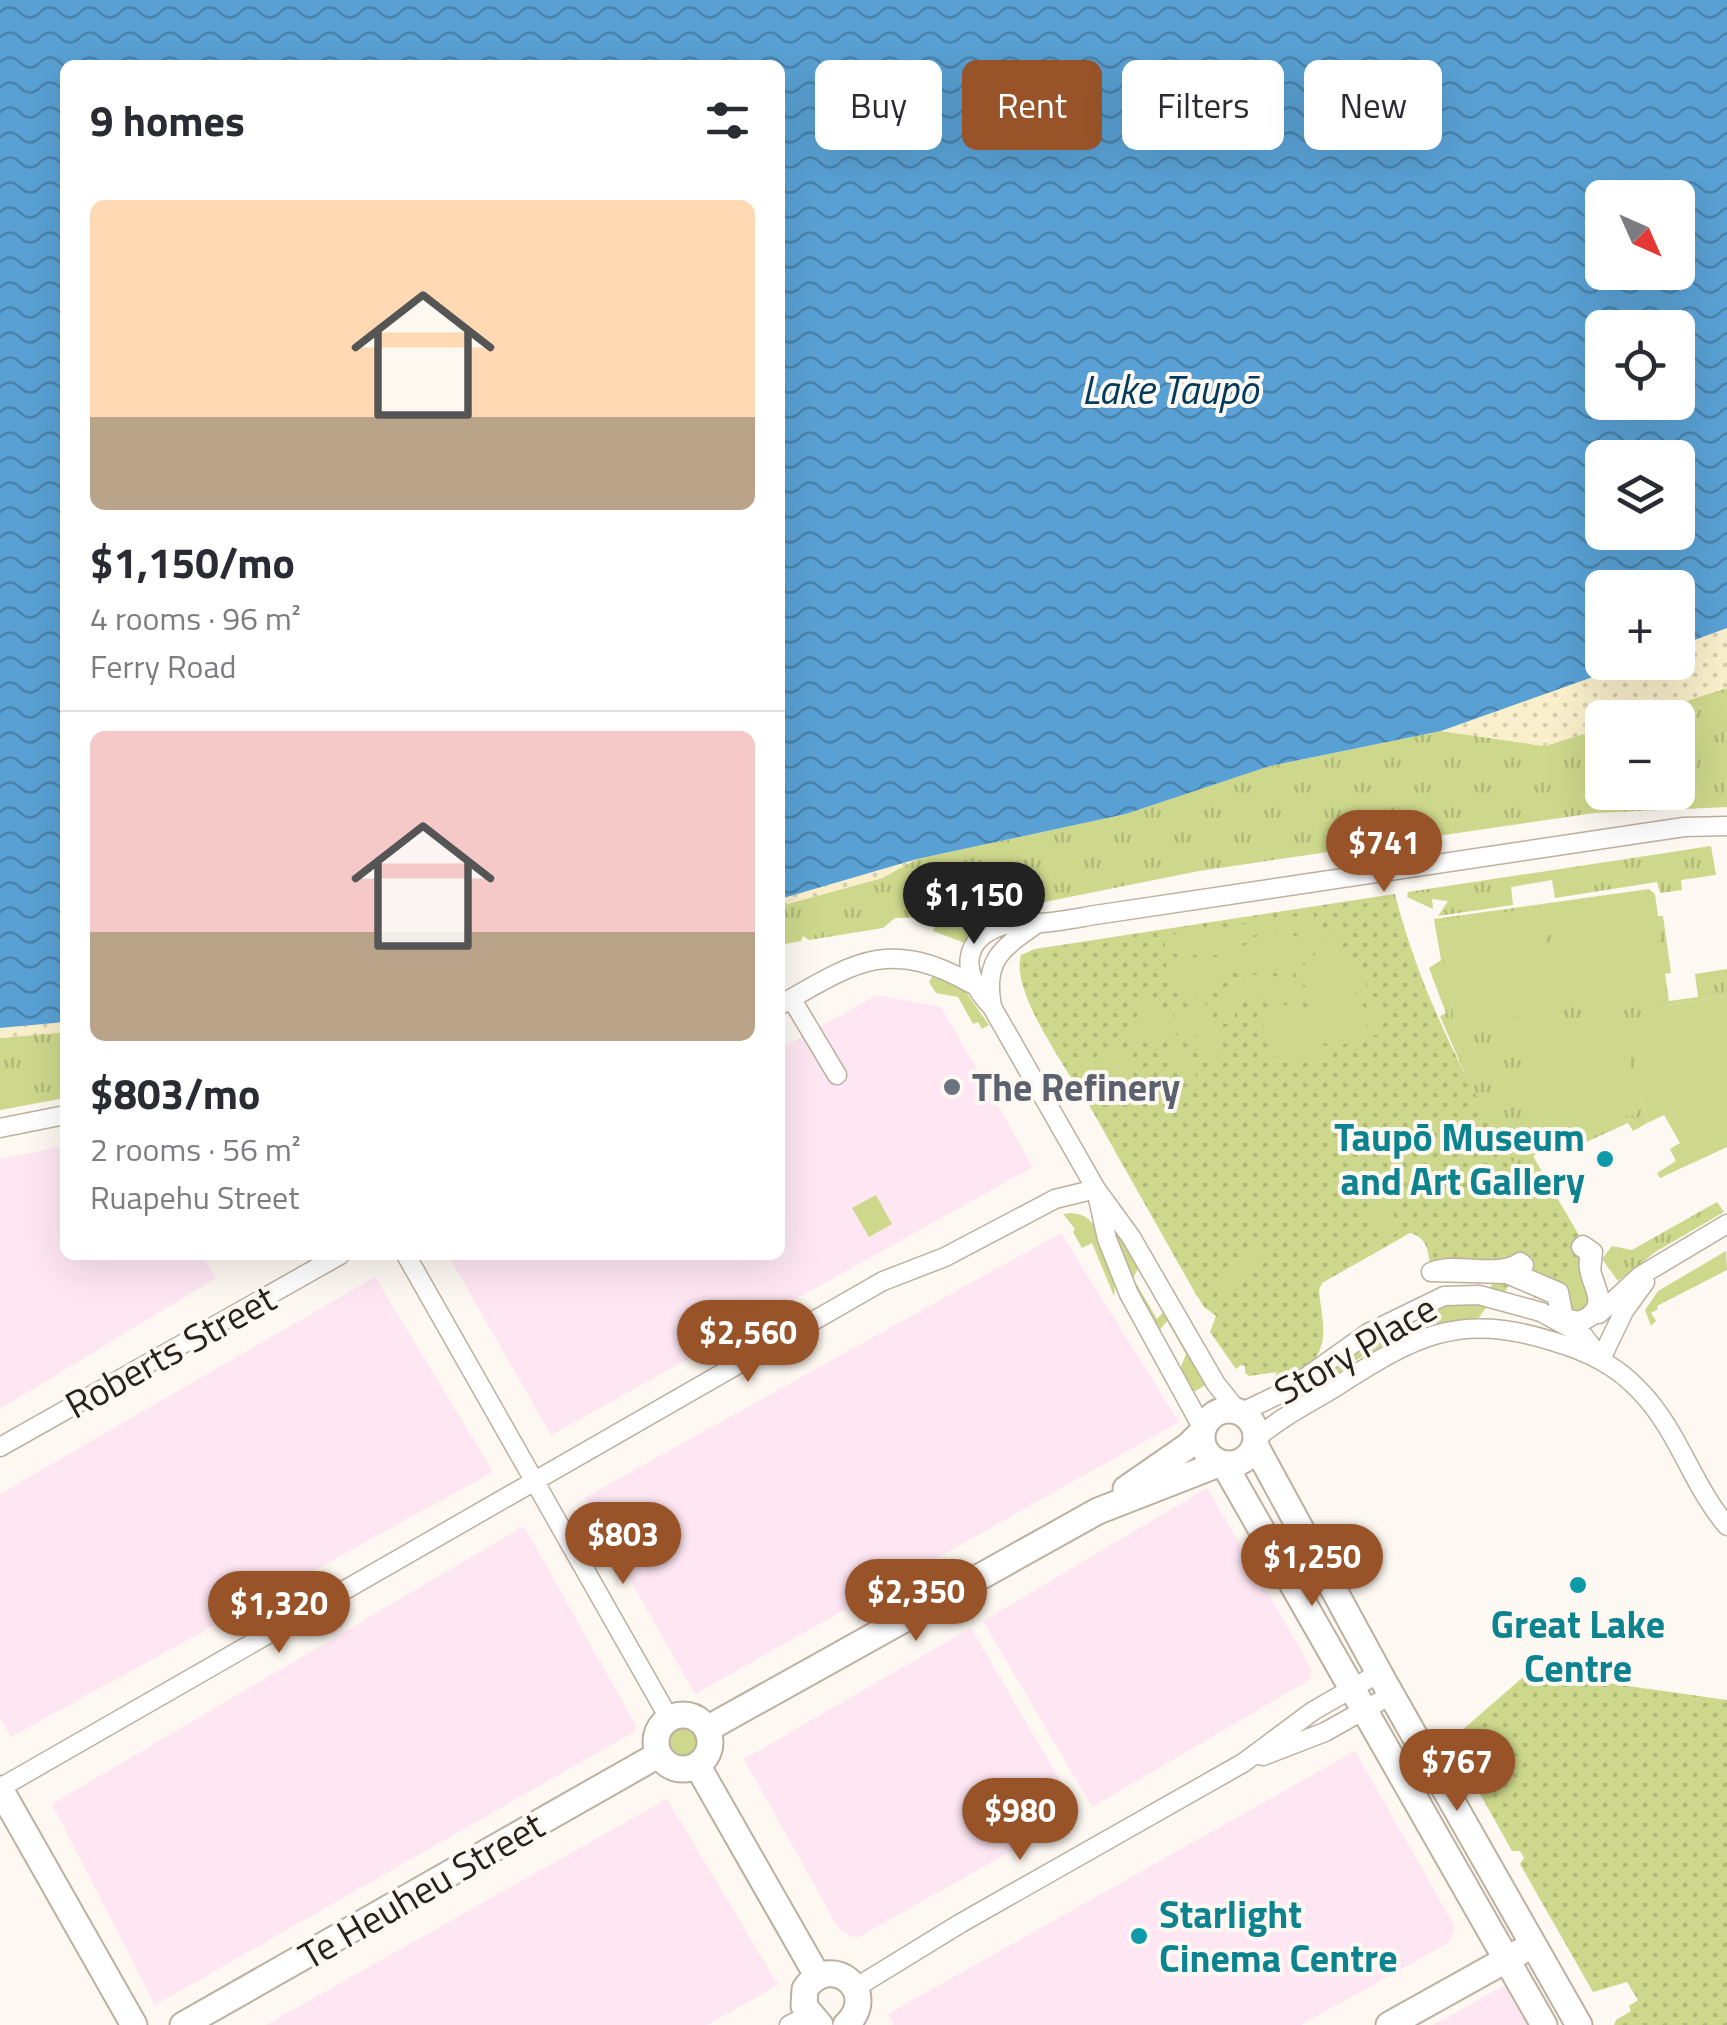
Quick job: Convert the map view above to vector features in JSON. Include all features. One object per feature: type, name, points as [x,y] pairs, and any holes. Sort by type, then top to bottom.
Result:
[{"type":"street","points":[[972,984],[969,957],[982,936],[1015,922],[1038,923],[1684,827],[1727,826]]},
{"type":"street","points":[[992,1007],[989,982],[993,962],[1038,923]]},
{"type":"street","points":[[837,1075],[787,1004],[847,968],[875,958],[920,960],[972,984],[992,1007],[1096,1189],[1116,1214],[1211,1376],[1252,1421],[1271,1479],[1579,2025]]},
{"type":"street","points":[[0,1128],[60,1116]]},
{"type":"street","points":[[1096,1189],[1106,1239],[1129,1294],[1203,1430],[1204,1448],[1223,1463],[1544,2025]]},
{"type":"street","points":[[134,2025],[0,1789],[883,1281],[945,1257],[1055,1199],[1096,1189]]},
{"type":"street","points":[[1579,1341],[1629,1284],[1727,1224]]},
{"type":"street","points":[[1583,1245],[1593,1252],[1590,1271],[1601,1296],[1598,1311],[1580,1324],[1562,1320],[1556,1294],[1525,1280],[1478,1271],[1430,1272],[1465,1267],[1506,1270],[1520,1262],[1524,1265],[1519,1275],[1559,1292],[1564,1318],[1580,1321],[1594,1312],[1598,1297],[1589,1272],[1590,1254],[1583,1245]]},
{"type":"street","points":[[1601,1359],[1636,1292],[1677,1254]]},
{"type":"street","name":"Roberts Street","points":[[0,1447],[331,1260]]},
{"type":"street","points":[[409,1260],[669,1718]]},
{"type":"street","name":"Story Place","points":[[1240,1411],[1297,1385],[1368,1333],[1444,1296],[1479,1295],[1509,1302],[1541,1312],[1648,1400],[1727,1526]]},
{"type":"street","name":"Story Place","points":[[1256,1442],[1279,1420],[1370,1364],[1429,1336],[1478,1326],[1579,1341]]},
{"type":"street","points":[[707,1729],[1098,1511],[1188,1446],[1209,1418],[1219,1411],[1240,1411]]},
{"type":"street","points":[[1098,1511],[1223,1463],[1243,1460],[1256,1442]]},
{"type":"street","points":[[855,1988],[1244,1763],[1298,1722],[1359,1699],[1385,1684]]},
{"type":"street","points":[[686,1714],[707,1729],[710,1745],[696,1766],[671,1767],[658,1755],[655,1739],[669,1718],[686,1714]]},
{"type":"street","name":"Te Heuheu Street","points":[[183,2025],[658,1755]]},
{"type":"street","points":[[696,1766],[818,1977]]},
{"type":"street","points":[[1389,2025],[1534,1945]]},
{"type":"street","points":[[806,2022],[802,1998],[810,1982],[826,1974],[842,1976],[855,1988],[859,2006],[846,2025]]},
{"type":"shaded area","points":[[877,995],[941,1007],[1033,1167],[551,1435],[451,1260],[785,1260],[785,1046]]},
{"type":"shaded area","points":[[60,1147],[60,1260],[205,1260],[216,1278],[0,1409],[0,1159]]},
{"type":"shaded area","points":[[1061,1233],[1179,1422],[695,1694],[584,1498]]},
{"type":"shaded area","points":[[375,1277],[493,1472],[11,1737],[0,1718],[0,1494]]},
{"type":"shaded area","points":[[1207,1488],[1306,1659],[1311,1671],[1309,1680],[1092,1807],[983,1621]]},
{"type":"shaded area","points":[[524,1526],[636,1726],[634,1732],[155,2005],[52,1804]]},
{"type":"shaded area","points":[[971,1628],[1079,1813],[857,1938],[840,1931],[744,1759]]},
{"type":"shaded area","points":[[1355,1751],[1455,1927],[1450,1942],[1301,2025],[894,2025],[888,2014]]},
{"type":"shaded area","points":[[667,1799],[778,1985],[707,2025],[266,2025]]},
{"type":"shaded area","points":[[1505,1985],[1528,2025],[1433,2025]]},
{"type":"green space","points":[[1727,688],[1727,807],[1695,808],[1695,700],[1689,700]]},
{"type":"green space","points":[[1441,731],[1545,746],[1585,733],[1585,810],[1660,810],[1594,813],[1199,871],[1020,907],[1003,903],[941,917],[895,918],[883,928],[809,940],[803,936],[801,941],[785,944],[785,905],[882,878],[917,859],[1126,814],[1270,766]]},
{"type":"green space","points":[[1711,846],[1716,875],[1681,880],[1682,890],[1660,893],[1657,882],[1555,898],[1552,880],[1511,887],[1513,905],[1438,916],[1448,901],[1432,899],[1433,909],[1407,897],[1408,892]]},
{"type":"green space","points":[[1649,889],[1655,894],[1658,916],[1663,916],[1671,973],[1665,974],[1669,1001],[1698,997],[1695,974],[1727,969],[1727,996],[1667,1005],[1629,1024],[1647,1123],[1633,1131],[1628,1123],[1582,1144],[1579,1139],[1556,1152],[1551,1145],[1533,1156],[1581,1239],[1564,1253],[1381,990],[1468,1081],[1440,1016],[1446,1013],[1429,968],[1441,960],[1434,919]],"holes":[[[1534,909],[1455,1026],[1440,924]]]},
{"type":"green space","points":[[1651,892],[1666,993],[1566,1008],[1551,908]]},
{"type":"green space","points":[[1395,894],[1421,977],[1477,1097],[1541,1211],[1559,1202],[1581,1239],[1593,1277],[1530,1300],[1545,1290],[1517,1277],[1503,1293],[1488,1290],[1500,1274],[1431,1273],[1425,1243],[1410,1233],[1322,1283],[1322,1344],[1312,1362],[1277,1389],[1277,1372],[1249,1376],[1245,1366],[1236,1369],[1210,1332],[1216,1316],[1204,1307],[1194,1291],[1089,1099],[1085,1100],[1031,1008],[1020,970],[1021,955],[1035,949]]},
{"type":"green space","points":[[1542,906],[1557,1011],[1455,1026],[1439,924]]},
{"type":"green space","points":[[999,911],[976,926],[965,943],[933,931],[935,925]]},
{"type":"green space","points":[[1313,914],[1323,936],[1317,943],[1289,931],[1270,931],[1221,954],[1165,955],[1165,936]]},
{"type":"green space","points":[[1337,930],[1346,957],[1366,984],[1372,1005],[1384,1022],[1380,1033],[1364,1040],[1369,1027],[1365,1001],[1321,947]]},
{"type":"green space","points":[[1272,933],[1293,935],[1315,946],[1285,974],[1246,967],[1218,977],[1206,991],[1192,998],[1179,995],[1174,989],[1166,959],[1221,957]]},
{"type":"green space","points":[[1319,950],[1360,1001],[1367,1025],[1364,1036],[1346,1044],[1271,1042],[1262,1022],[1273,1009],[1268,994],[1289,978],[1307,1000],[1300,1006],[1285,998],[1281,1003],[1299,1012],[1313,1003],[1311,993],[1295,974]]},
{"type":"green space","points":[[935,971],[963,988],[989,1025],[982,1029],[978,1022],[973,1024],[958,997],[936,993],[929,982]]},
{"type":"green space","points":[[1261,974],[1280,977],[1254,998],[1236,1002],[1235,1015],[1229,1024],[1224,1024],[1221,1011],[1225,995]]},
{"type":"green space","points":[[1152,996],[1178,1038],[1128,1043],[1129,1034],[1144,1014],[1141,1003]]},
{"type":"green space","points":[[1727,996],[1727,1147],[1660,1178],[1657,1173],[1676,1161],[1670,1149],[1680,1143],[1664,1115],[1647,1123],[1628,1023],[1667,1005]]},
{"type":"green space","points":[[1200,1001],[1222,1026],[1222,1044],[1214,1062],[1203,1056],[1198,1045],[1200,1036],[1184,1037],[1173,1013]]},
{"type":"green space","points":[[1622,1016],[1637,1115],[1537,1130],[1523,1031]]},
{"type":"green space","points":[[60,1032],[60,1099],[0,1110],[0,1038]]},
{"type":"green space","points":[[1295,1040],[1333,1047],[1304,1060],[1273,1056],[1269,1045]]},
{"type":"green space","points":[[1163,1047],[1188,1052],[1195,1061],[1196,1079],[1191,1082],[1178,1073]]},
{"type":"green space","points":[[1123,1050],[1139,1094],[1105,1087],[1081,1062]]},
{"type":"green space","points":[[1396,1168],[1393,1223],[1400,1231],[1393,1235],[1364,1215],[1393,1191],[1386,1182],[1376,1189],[1371,1187],[1371,1174],[1387,1174]]},
{"type":"green space","points":[[876,1195],[892,1224],[869,1237],[852,1208]]},
{"type":"green space","points":[[1717,1202],[1724,1212],[1657,1251],[1618,1281],[1602,1259],[1612,1246],[1632,1250]]},
{"type":"green space","points":[[1063,1214],[1086,1217],[1097,1230],[1112,1269],[1114,1296],[1092,1243],[1082,1248],[1075,1229]]},
{"type":"green space","points":[[1113,1223],[1140,1265],[1133,1278],[1157,1319],[1166,1309],[1209,1383],[1192,1393],[1180,1369],[1186,1354],[1167,1321],[1159,1331],[1135,1292]]},
{"type":"green space","points":[[1260,1248],[1265,1250],[1220,1294],[1211,1290],[1211,1280],[1231,1273],[1242,1256]]},
{"type":"green space","points":[[1726,1251],[1727,1270],[1657,1306],[1651,1313],[1656,1321],[1651,1326],[1645,1310],[1658,1291]]},
{"type":"green space","points":[[1585,1267],[1596,1304],[1572,1318],[1561,1293],[1568,1270]]},
{"type":"green space","points":[[1475,1301],[1488,1305],[1475,1323],[1437,1326],[1433,1313],[1440,1304]]},
{"type":"green space","points":[[1391,1333],[1399,1338],[1356,1360],[1287,1410],[1284,1400],[1320,1380],[1356,1349]]},
{"type":"green space","points":[[1529,1672],[1727,1700],[1727,2025],[1614,2025],[1638,2000],[1627,1982],[1593,1992],[1520,1864],[1524,1858],[1520,1851],[1512,1851],[1474,1783],[1481,1779],[1474,1767],[1466,1770],[1468,1760],[1464,1753],[1457,1753],[1452,1739]]},
{"type":"green space","points":[[683,1725],[695,1730],[700,1742],[695,1754],[683,1759],[671,1754],[666,1742],[671,1730]]},
{"type":"sand","points":[[1727,628],[1727,688],[1689,700],[1585,700],[1585,733],[1545,746],[1441,731],[1585,680],[1695,680],[1695,640]]},
{"type":"sand","points":[[917,859],[882,878],[785,905],[785,898]]},
{"type":"sand","points":[[60,1022],[60,1032],[0,1038],[0,1028]]},
{"type":"water","name":"Lake Taupō","points":[[0,0],[1727,0],[1727,628],[1695,640],[1695,570],[1585,570],[1585,680],[1441,731],[1270,766],[1126,814],[917,859],[785,898],[785,60],[60,60],[60,1022],[0,1028]]},
{"type":"place","name":"The Refinery","points":[[952,1087]]},
{"type":"place","name":"Taupō Museum and Art Gallery","points":[[1605,1159]]},
{"type":"place","name":"Great Lake Centre","points":[[1578,1585]]},
{"type":"place","name":"Starlight Cinema Centre","points":[[1139,1936]]}]
